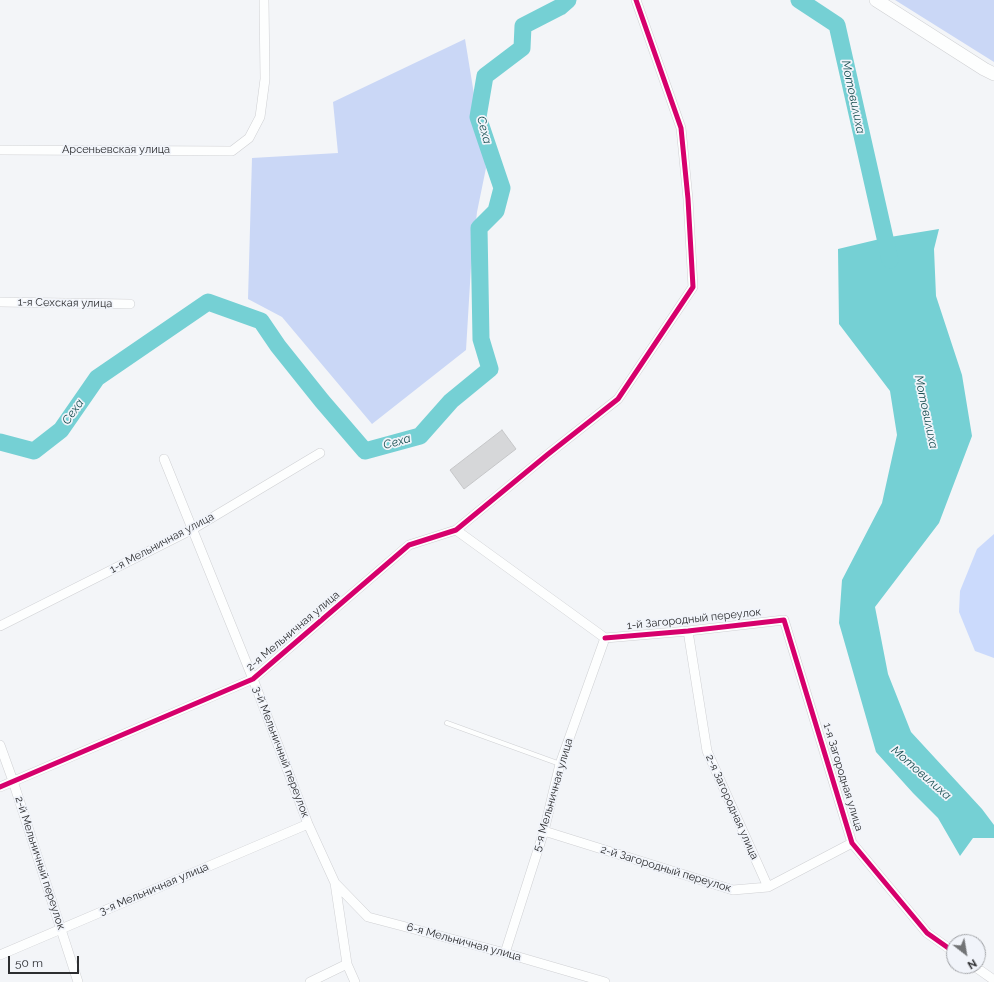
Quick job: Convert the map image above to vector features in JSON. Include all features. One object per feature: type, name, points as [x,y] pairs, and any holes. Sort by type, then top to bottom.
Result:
[{"type":"street","name":"Арсеньевская улица","points":[[0,150],[232,151],[249,138],[260,117],[265,79],[264,0]]},
{"type":"street","name":"2-я Мельничная улица","points":[[0,787],[253,679],[409,545],[456,530],[618,399],[693,287],[688,200],[681,128],[636,0]]},
{"type":"street","points":[[876,0],[994,74]]},
{"type":"street","name":"1-я Сехская улица","points":[[0,302],[130,304]]},
{"type":"street","name":"1-я Мельничная улица","points":[[0,626],[193,529],[320,453]]},
{"type":"street","name":"3-й Мельничный переулок","points":[[164,459],[253,679],[308,824],[335,883],[347,964],[355,982]]},
{"type":"street","points":[[456,530],[606,638]]},
{"type":"street","name":"1-й Загородный переулок","points":[[606,638],[688,631],[784,620]]},
{"type":"street","name":"1-я Загородная улица","points":[[784,620],[852,843],[927,933],[946,946]]},
{"type":"street","name":"2-я Загородная улица","points":[[688,631],[707,752],[768,887]]},
{"type":"street","name":"5-я Мельничная улица","points":[[504,953],[544,832],[560,764],[606,638]]},
{"type":"street","name":"2-й Мельничный переулок","points":[[0,745],[62,929],[78,982]]},
{"type":"street","name":"3-я Мельничная улица","points":[[0,955],[308,824]]},
{"type":"street","name":"2-й Загородный переулок","points":[[544,832],[733,890],[768,887],[852,843]]},
{"type":"street","name":"6-я Мельничная улица","points":[[335,883],[368,916],[605,982]]},
{"type":"street","points":[[310,982],[347,964]]},
{"type":"street","points":[[985,974],[994,980]]},
{"type":"lane","points":[[446,723],[560,764]]},
{"type":"shaded area","points":[[895,0],[994,0],[994,62]]},
{"type":"shaded area","points":[[465,39],[486,168],[477,212],[471,267],[466,350],[372,424],[282,317],[248,299],[252,158],[338,153],[333,102]]},
{"type":"shaded area","points":[[994,534],[994,658],[975,651],[959,612],[960,591],[977,549]]},
{"type":"water","points":[[939,229],[934,249],[936,296],[962,375],[972,436],[939,523],[875,607],[888,674],[911,732],[982,809],[994,825],[994,838],[973,838],[960,856],[938,818],[876,752],[839,623],[842,580],[882,503],[897,435],[890,391],[839,324],[838,249],[884,238]]},
{"type":"building","points":[[502,430],[516,449],[464,489],[450,470]]},
{"type":"waterway","name":"Сеха","points":[[0,442],[34,451],[61,430],[97,378],[208,302],[261,321],[278,346],[322,401],[365,451],[420,436],[451,401],[490,369],[481,339],[479,228],[496,211],[502,188],[478,117],[485,76],[522,48],[523,26],[560,7],[568,0]]},
{"type":"waterway","name":"Мотовилиха","points":[[799,0],[837,25],[890,260]]},
{"type":"cycle path","points":[[0,787],[253,679],[409,545],[456,530],[618,399],[693,287],[688,199],[681,128],[636,0]]},
{"type":"cycle path","points":[[605,638],[688,631],[784,620],[852,843],[927,933],[946,946]]}]
